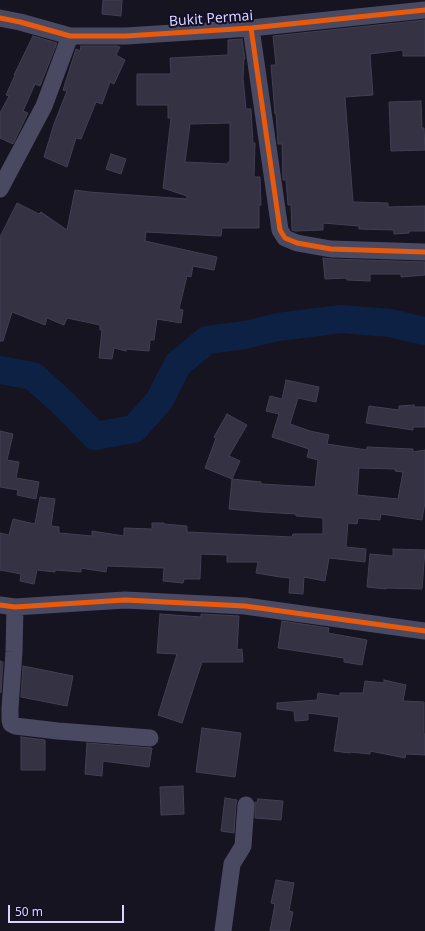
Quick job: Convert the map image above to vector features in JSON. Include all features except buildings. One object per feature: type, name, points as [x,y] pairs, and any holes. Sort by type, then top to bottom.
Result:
[{"type":"street","name":"Bukit Permai","points":[[0,18],[70,36],[126,36],[251,28],[390,7],[425,10]]},
{"type":"street","points":[[251,28],[280,230],[285,238],[297,243],[331,249],[425,252]]},
{"type":"street","points":[[0,189],[44,106],[70,36]]},
{"type":"street","points":[[150,738],[58,731],[16,726],[11,724],[10,708],[14,652],[7,606],[125,600],[245,606],[425,631]]},
{"type":"street","points":[[222,931],[232,864],[243,846],[246,805]]},
{"type":"waterway","points":[[0,370],[33,376],[64,404],[95,436],[134,429],[159,401],[178,364],[207,340],[245,335],[278,327],[341,319],[390,323],[425,331]]},
{"type":"cycle path","points":[[0,18],[70,36],[126,36],[251,28],[425,10]]},
{"type":"cycle path","points":[[251,28],[280,230],[285,238],[297,243],[331,249],[425,252]]},
{"type":"cycle path","points":[[0,605],[15,607],[125,600],[245,606],[425,631]]}]
